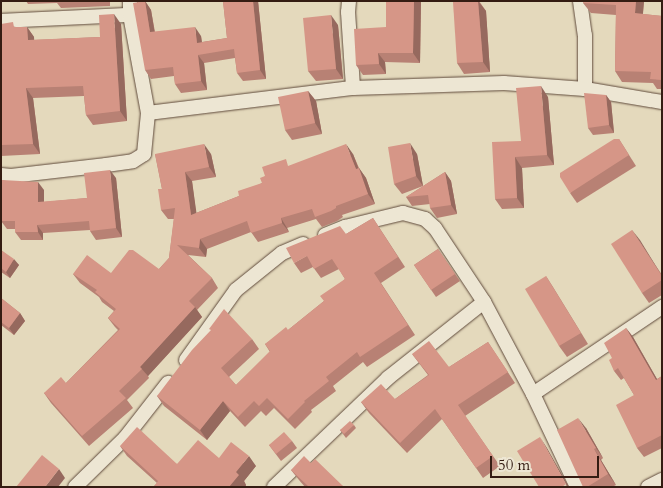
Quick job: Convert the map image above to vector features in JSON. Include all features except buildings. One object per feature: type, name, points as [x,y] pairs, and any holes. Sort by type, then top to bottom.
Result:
[{"type":"street","points":[[349,1],[354,88]]},
{"type":"street","points":[[580,1],[585,35],[584,89]]},
{"type":"street","points":[[1,20],[130,8],[148,113],[144,154],[133,161],[11,176],[1,174]]},
{"type":"street","points":[[148,113],[354,88],[504,83],[584,89],[662,102]]},
{"type":"street","points":[[76,487],[125,438],[184,363],[236,290],[282,253],[345,227],[403,213],[425,219],[435,228],[484,302],[533,394],[577,487]]},
{"type":"street","points":[[274,487],[388,378],[484,302]]},
{"type":"street","points":[[533,394],[662,307]]},
{"type":"street","points":[[648,487],[662,480]]}]
